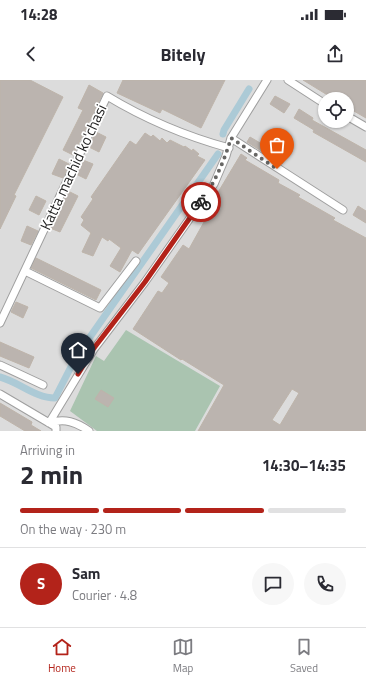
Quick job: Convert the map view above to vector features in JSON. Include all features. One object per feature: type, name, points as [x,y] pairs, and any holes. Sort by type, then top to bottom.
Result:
[{"type":"street","points":[[49,423],[94,348],[145,282],[214,184],[229,148],[231,138],[268,80]]},
{"type":"street","points":[[288,80],[318,99]]},
{"type":"street","name":"Katta machid ko'chasi","points":[[0,323],[106,96],[131,111],[193,138],[229,148]]},
{"type":"street","points":[[354,120],[366,127]]},
{"type":"street","points":[[231,138],[343,210]]},
{"type":"street","points":[[25,271],[100,308],[136,261]]},
{"type":"street","points":[[0,365],[43,385]]},
{"type":"street","points":[[0,394],[56,427],[56,431]]},
{"type":"street","points":[[49,423],[58,420],[77,422],[89,431]]},
{"type":"shaded area","points":[[0,80],[322,80],[341,92],[318,92],[318,128],[354,128],[354,100],[366,108],[366,431],[0,431]]},
{"type":"green space","points":[[126,330],[220,386],[195,431],[97,431],[70,411],[96,356],[104,361]]},
{"type":"building","points":[[0,80],[30,80],[63,97],[14,195],[16,196],[0,229]]},
{"type":"building","points":[[123,80],[225,80],[201,128],[162,109],[160,113],[117,93]]},
{"type":"building","points":[[303,80],[366,80],[366,118],[354,111],[354,92],[323,92]]},
{"type":"building","points":[[89,85],[103,93],[73,155],[63,150],[83,110],[78,108]]},
{"type":"building","points":[[275,96],[290,104],[284,113],[270,104]]},
{"type":"building","points":[[299,109],[313,118],[312,120],[318,123],[318,128],[326,128],[366,150],[366,162],[313,132],[314,130],[294,118]]},
{"type":"building","points":[[96,132],[106,137],[99,152],[89,147]]},
{"type":"building","points":[[145,133],[151,137],[153,135],[160,141],[162,138],[167,143],[170,140],[184,147],[185,146],[192,151],[193,149],[199,154],[197,156],[205,160],[138,254],[132,250],[120,272],[110,266],[121,248],[109,239],[108,241],[102,237],[93,256],[82,252],[91,233],[81,225],[84,220],[81,217],[93,199],[91,197],[130,141],[136,145]]},
{"type":"building","points":[[250,137],[272,150],[273,147],[287,156],[282,164],[247,142]]},
{"type":"building","points":[[241,154],[247,158],[245,160],[279,180],[278,183],[300,195],[298,197],[335,218],[333,220],[366,238],[366,431],[198,431],[224,385],[182,359],[181,360],[133,329],[158,291],[162,293],[169,283],[161,277],[183,245],[189,249],[219,195],[217,194]],"holes":[[[292,389],[299,393],[280,425],[272,420]]]},
{"type":"building","points":[[59,159],[69,164],[63,178],[52,174]]},
{"type":"building","points":[[83,160],[93,164],[86,179],[76,174]]},
{"type":"building","points":[[68,191],[78,196],[60,232],[50,228]]},
{"type":"building","points":[[36,196],[46,201],[39,215],[29,210]]},
{"type":"building","points":[[358,206],[366,211],[366,223],[353,215]]},
{"type":"building","points":[[27,226],[38,231],[31,245],[21,241]]},
{"type":"building","points":[[36,258],[101,290],[96,300],[31,268]]},
{"type":"building","points":[[16,302],[28,307],[23,318],[11,312]]},
{"type":"building","points":[[0,342],[34,357],[29,368],[0,356]]},
{"type":"building","points":[[101,390],[114,398],[108,407],[95,399]]},
{"type":"building","points":[[0,403],[32,422],[31,425],[41,431],[25,431],[0,416]]},
{"type":"waterway","points":[[223,134],[249,89]]},
{"type":"waterway","points":[[0,377],[14,382],[34,393],[55,398],[76,357],[218,154]]},
{"type":"way so far","points":[[201,202],[214,184],[226,156],[231,138],[277,169]]},
{"type":"route","points":[[78,374],[94,348],[145,282],[201,202]]}]
